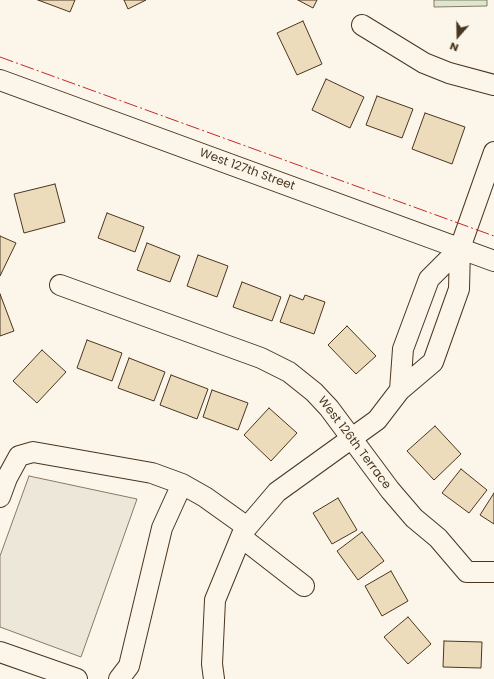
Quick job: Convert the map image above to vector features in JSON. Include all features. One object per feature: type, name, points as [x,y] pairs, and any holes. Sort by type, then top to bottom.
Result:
[{"type":"street","points":[[362,25],[424,63],[449,73],[494,85]]},
{"type":"street","name":"West 127th Street","points":[[0,80],[494,261]]},
{"type":"street","points":[[214,679],[212,664],[215,600],[244,532],[277,492],[377,420],[400,390],[433,362],[459,289],[460,248],[494,152]]},
{"type":"street","points":[[400,390],[403,349],[429,279],[460,248]]},
{"type":"street","name":"West 126th Terrace","points":[[60,285],[261,358],[289,372],[314,392],[329,408],[390,490],[414,518],[438,538],[467,572],[494,572]]},
{"type":"street","points":[[0,497],[7,478],[19,456],[33,452],[152,473],[182,484],[205,497],[304,586]]},
{"type":"street","points":[[119,679],[129,666],[162,528],[182,484]]},
{"type":"street","points":[[0,652],[77,679]]},
{"type":"green space","points":[[434,0],[487,0],[487,6],[434,7]]},
{"type":"shaded area","points":[[29,476],[137,499],[81,657],[0,627],[0,556]]},
{"type":"building","points":[[38,0],[75,0],[70,12]]},
{"type":"building","points":[[124,0],[146,0],[128,9]]},
{"type":"building","points":[[298,0],[317,0],[313,8]]},
{"type":"building","points":[[303,21],[322,64],[297,75],[277,33]]},
{"type":"building","points":[[326,79],[364,97],[350,128],[312,110]]},
{"type":"building","points":[[377,96],[413,109],[402,138],[366,125]]},
{"type":"building","points":[[425,113],[465,127],[452,164],[412,149]]},
{"type":"building","points":[[55,184],[65,222],[24,233],[14,194]]},
{"type":"building","points":[[107,213],[144,227],[135,252],[98,238]]},
{"type":"building","points":[[0,236],[16,243],[0,276]]},
{"type":"building","points":[[147,243],[180,256],[170,282],[137,270]]},
{"type":"building","points":[[198,255],[228,266],[217,297],[187,286]]},
{"type":"building","points":[[242,282],[281,297],[272,321],[233,307]]},
{"type":"building","points":[[0,294],[14,331],[0,336]]},
{"type":"building","points":[[290,295],[303,300],[305,295],[325,302],[314,334],[280,322]]},
{"type":"building","points":[[347,326],[376,356],[356,374],[328,345]]},
{"type":"building","points":[[87,340],[122,353],[112,381],[77,368]]},
{"type":"building","points":[[42,350],[66,372],[37,403],[13,381]]},
{"type":"building","points":[[129,358],[165,372],[154,401],[118,388]]},
{"type":"building","points":[[171,375],[208,389],[197,419],[160,405]]},
{"type":"building","points":[[212,390],[248,403],[238,430],[203,417]]},
{"type":"building","points":[[269,408],[297,433],[271,461],[244,435]]},
{"type":"building","points":[[435,426],[461,454],[434,480],[407,451]]},
{"type":"building","points":[[461,469],[487,490],[469,513],[442,493]]},
{"type":"building","points":[[494,493],[494,524],[480,515]]},
{"type":"building","points":[[338,498],[357,530],[332,544],[313,513]]},
{"type":"building","points":[[362,532],[384,561],[358,580],[337,551]]},
{"type":"building","points":[[391,571],[408,601],[382,616],[365,586]]},
{"type":"building","points":[[408,617],[431,644],[408,664],[384,637]]},
{"type":"building","points":[[444,641],[482,642],[481,668],[443,667]]},
{"type":"power","points":[[0,57],[494,236]]}]
